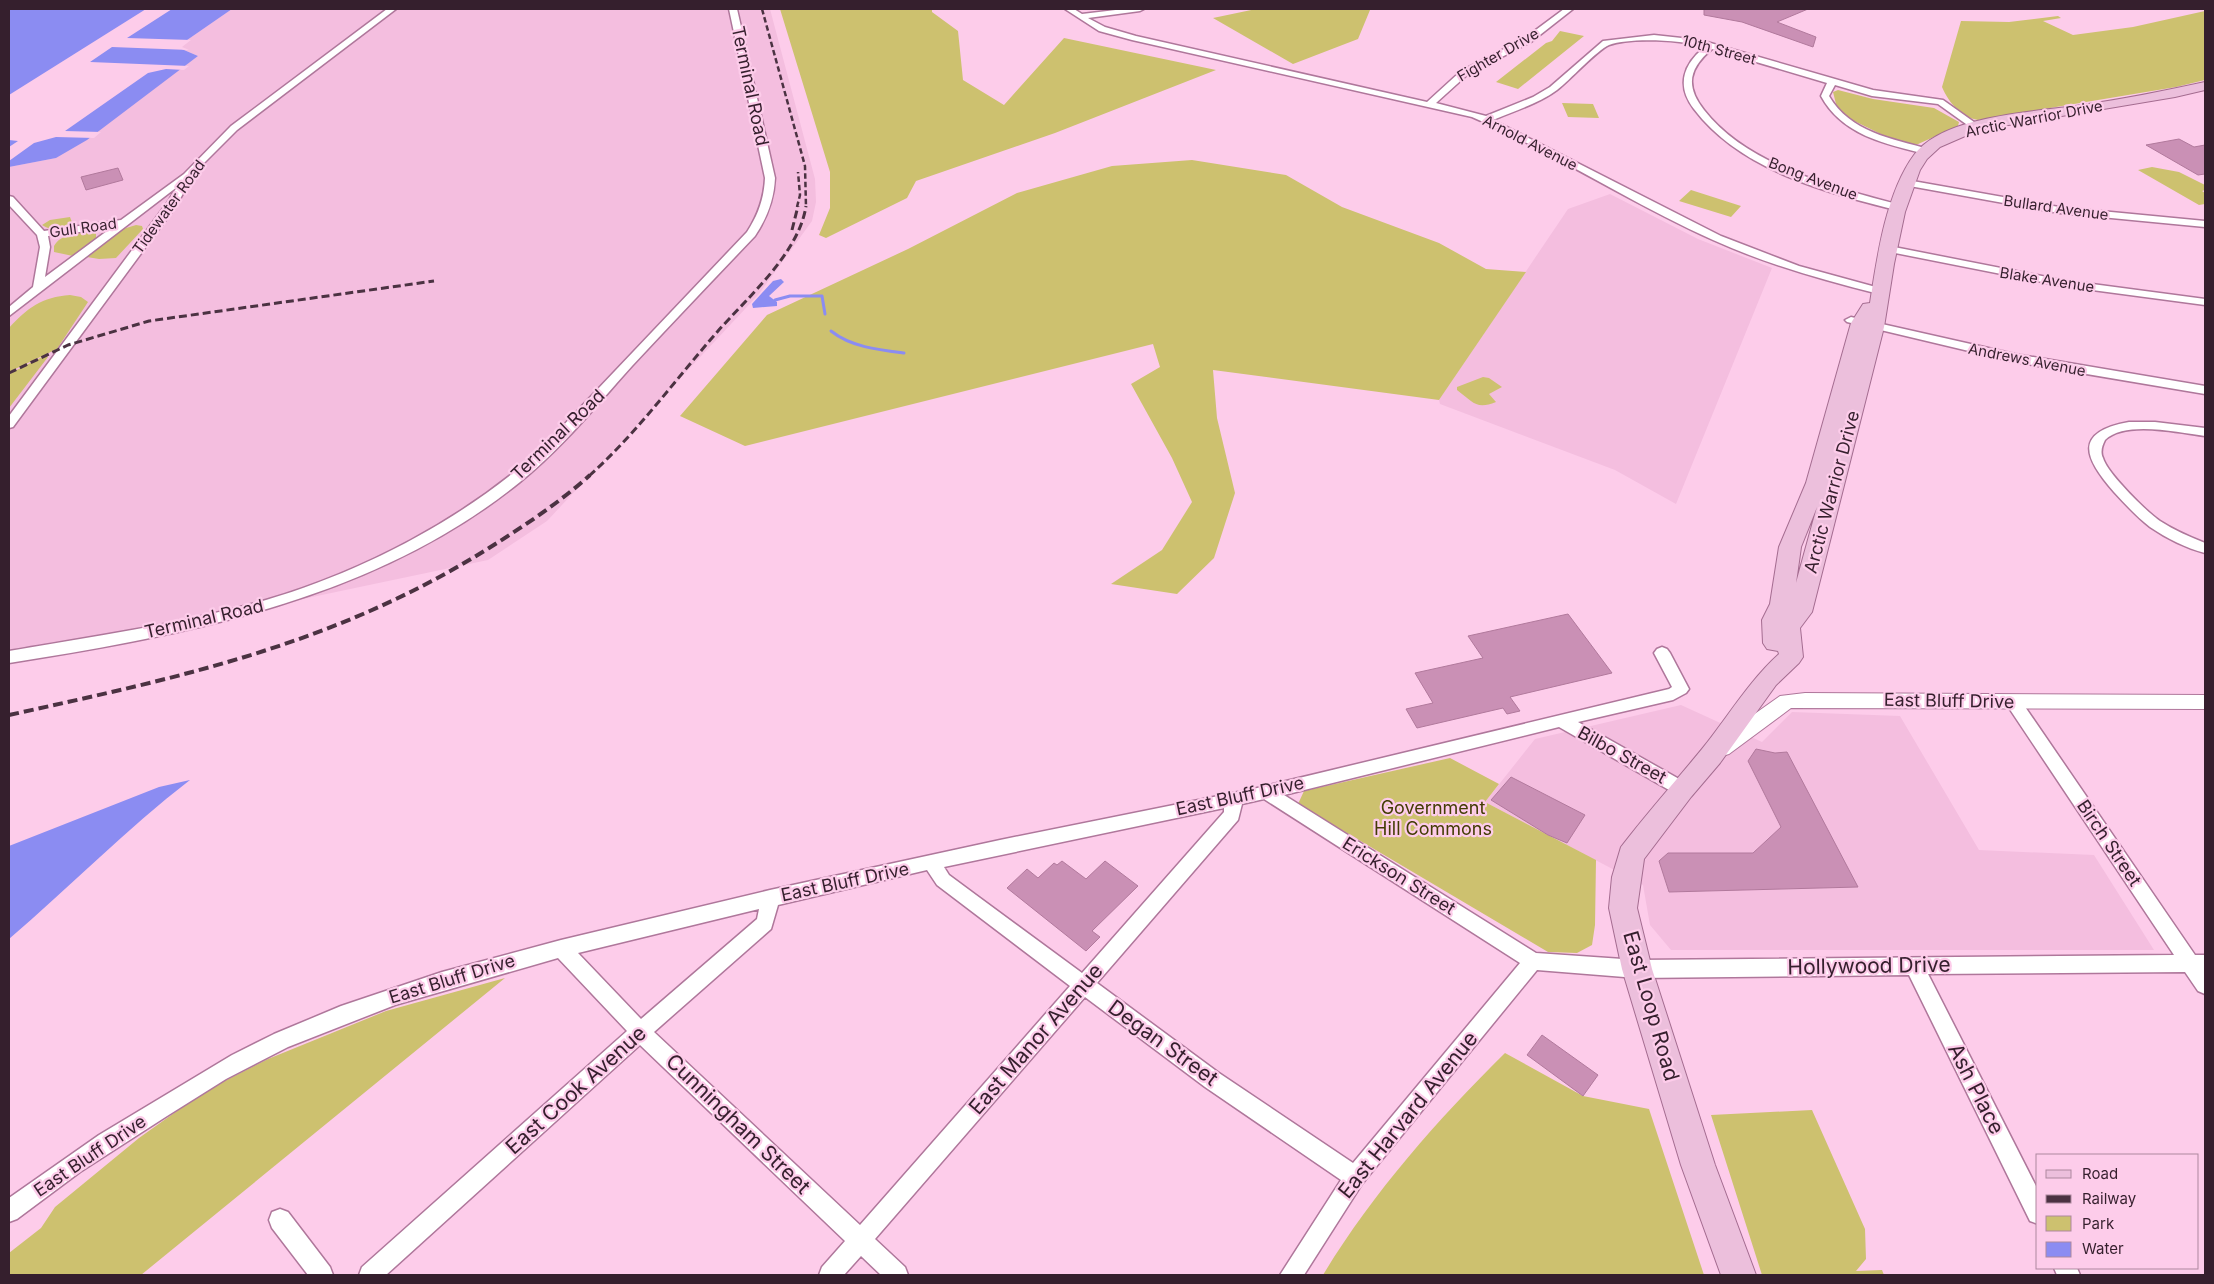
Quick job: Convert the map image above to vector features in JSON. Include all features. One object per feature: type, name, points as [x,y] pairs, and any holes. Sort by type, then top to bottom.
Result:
[{"type":"main road","name":"Arctic Warrior Drive","points":[[1711,756],[1767,679],[1776,648],[1774,620],[1782,604],[1790,547],[1816,484],[1843,388],[1850,354],[1862,323],[1879,291],[1907,183],[1914,166],[1926,151],[1948,137],[1976,127],[2148,98],[2205,86]]},
{"type":"main road","name":"East Loop Road","points":[[1711,756],[1682,789],[1631,855],[1626,877],[1623,908],[1637,969],[1698,1165],[1738,1275]]},
{"type":"street","name":"Tidewater Road","points":[[9,424],[172,204],[191,172],[234,128],[392,9]]},
{"type":"street","name":"Terminal Road","points":[[9,657],[217,618],[319,587],[368,565],[452,520],[488,498],[544,454],[751,234],[764,213],[770,195],[770,178],[733,9]]},
{"type":"street","name":"Arnold Avenue","points":[[1069,9],[1102,28],[1135,38],[1430,104],[1487,119],[1653,207],[1717,238],[1795,268],[1879,291]]},
{"type":"street","points":[[1080,17],[1140,9]]},
{"type":"street","name":"Fighter Drive","points":[[1430,104],[1464,73],[1528,40],[1569,9]]},
{"type":"street","name":"10th Street","points":[[1487,119],[1536,99],[1553,89],[1606,44],[1654,37],[1688,40],[1893,98],[1940,102],[1976,127]]},
{"type":"street","name":"Bong Avenue","points":[[1711,46],[1696,57],[1688,73],[1687,84],[1691,97],[1699,110],[1714,127],[1735,143],[1793,174],[1830,188],[1900,208]]},
{"type":"street","points":[[1832,82],[1825,96],[1832,109],[1838,115],[1870,134],[1926,151]]},
{"type":"street","points":[[9,313],[38,288],[191,172]]},
{"type":"street","name":"Bullard Avenue","points":[[1907,183],[2059,210],[2205,224]]},
{"type":"street","points":[[9,200],[42,234],[45,255],[38,288]]},
{"type":"street","name":"Gull Road","points":[[42,234],[124,223]]},
{"type":"street","name":"Blake Avenue","points":[[1889,249],[2062,283],[2205,302]]},
{"type":"street","name":"Andrews Avenue","points":[[1862,323],[2064,368],[2205,390]]},
{"type":"street","points":[[2205,432],[2136,426],[2118,427],[2106,432],[2098,439],[2095,449],[2097,461],[2139,510],[2172,534],[2205,548]]},
{"type":"street","name":"East Bluff Drive","points":[[12,1209],[112,1139],[183,1094],[245,1058],[300,1032],[409,991],[482,968],[770,898],[1076,830],[1266,792],[1673,694],[1681,689],[1662,653]]},
{"type":"street","name":"East Bluff Drive","points":[[1711,756],[1787,702],[1826,698],[2013,702],[2205,702]]},
{"type":"street","name":"Birch Street","points":[[2013,702],[2198,963],[2205,985]]},
{"type":"street","name":"Bilbo Street","points":[[1562,721],[1682,789]]},
{"type":"street","name":"Erickson Street","points":[[1266,792],[1533,961]]},
{"type":"street","name":"East Manor Avenue","points":[[830,1275],[1232,815],[1234,798]]},
{"type":"street","name":"Degan Street","points":[[932,863],[943,880],[1212,1080],[1355,1177]]},
{"type":"street","name":"East Cook Avenue","points":[[370,1275],[764,923],[770,898]]},
{"type":"street","name":"Cunningham Street","points":[[561,948],[640,1032],[897,1275]]},
{"type":"street","name":"Hollywood Drive","points":[[1533,961],[1637,969],[2198,963]]},
{"type":"street","name":"East Harvard Avenue","points":[[1291,1275],[1355,1177],[1533,961]]},
{"type":"street","name":"Ash Place","points":[[1914,965],[2036,1209]]},
{"type":"street","points":[[280,1220],[322,1275]]},
{"type":"shaded area","points":[[232,9],[770,9],[815,179],[816,202],[812,221],[759,294],[547,521],[488,560],[9,661],[9,167],[56,158],[198,56],[177,47]]},
{"type":"shaded area","points":[[1610,194],[1698,239],[1772,268],[1676,504],[1615,470],[1440,404],[1439,400],[1568,209]]},
{"type":"shaded area","points":[[1681,705],[1762,742],[1792,712],[1900,716],[1979,850],[2094,855],[2154,950],[1671,950],[1650,925],[1643,885],[1485,802],[1535,739]]},
{"type":"green space","points":[[780,9],[932,9],[932,12],[958,31],[963,80],[1004,105],[1064,38],[1216,70],[1055,133],[916,181],[907,198],[826,238],[819,235],[830,208],[830,172]]},
{"type":"green space","points":[[1256,9],[1370,10],[1358,39],[1293,64],[1213,18]]},
{"type":"green space","points":[[2205,11],[2205,80],[2176,87],[1978,120],[1966,116],[1956,108],[1942,87],[1961,21],[2009,22],[2058,16],[2061,18],[2043,21],[2073,35],[2133,27]]},
{"type":"green space","points":[[1560,31],[1584,36],[1518,89],[1496,82],[1546,43],[1552,41]]},
{"type":"green space","points":[[1838,90],[1873,99],[1934,108],[1959,122],[1958,126],[1916,145],[1893,140],[1848,118],[1837,108],[1833,92]]},
{"type":"green space","points":[[1562,103],[1593,104],[1599,118],[1568,117]]},
{"type":"green space","points":[[1192,160],[1286,175],[1342,207],[1439,243],[1486,269],[1526,272],[1439,400],[1213,370],[1217,418],[1235,493],[1214,558],[1177,594],[1111,584],[1162,550],[1192,502],[1172,458],[1131,384],[1160,367],[1153,344],[745,446],[680,416],[767,315],[908,249],[1017,193],[1112,166]]},
{"type":"green space","points":[[2152,167],[2179,172],[2205,185],[2205,190],[2202,191],[2205,193],[2205,204],[2199,205],[2138,170]]},
{"type":"green space","points":[[1691,190],[1741,206],[1731,217],[1679,201]]},
{"type":"green space","points":[[70,217],[73,225],[65,228],[53,229],[42,225],[50,220]]},
{"type":"green space","points":[[136,225],[142,226],[143,229],[116,258],[99,259],[87,257],[123,229]]},
{"type":"green space","points":[[96,233],[96,239],[73,256],[54,252],[54,246],[61,239],[74,234]]},
{"type":"green space","points":[[70,295],[81,297],[88,302],[57,349],[9,372],[9,328],[29,309],[43,301]]},
{"type":"green space","points":[[46,355],[48,357],[9,408],[9,374]]},
{"type":"green space","points":[[1483,377],[1489,378],[1502,387],[1489,394],[1496,402],[1484,405],[1475,404],[1457,390],[1457,387]]},
{"type":"green space","name":"Government Hill Commons","points":[[1450,758],[1499,784],[1485,802],[1596,860],[1595,925],[1592,945],[1577,953],[1548,952],[1298,804],[1304,791]]},
{"type":"green space","points":[[505,978],[141,1275],[9,1275],[9,1253],[41,1228],[55,1207],[139,1138],[205,1091],[268,1059],[386,1011]]},
{"type":"green space","points":[[1505,1053],[1583,1096],[1649,1109],[1704,1275],[1323,1275],[1384,1187],[1430,1131]]},
{"type":"green space","points":[[1812,1110],[1865,1229],[1866,1259],[1856,1271],[1882,1270],[1884,1275],[1762,1275],[1711,1115]]},
{"type":"water","points":[[9,9],[232,9],[177,47],[198,56],[87,140],[56,158],[9,167]]},
{"type":"water","points":[[781,279],[784,282],[769,296],[777,302],[777,306],[753,308],[752,304],[773,281]]},
{"type":"water","points":[[190,780],[143,818],[9,939],[9,846],[159,787]]},
{"type":"pier","points":[[146,9],[172,9],[127,38],[191,40],[182,47],[189,50],[112,47],[90,62],[189,66],[184,70],[166,69],[148,73],[65,131],[101,132],[94,138],[56,137],[34,143],[9,161],[9,147],[18,141],[9,140],[9,95]]},
{"type":"building","points":[[1704,9],[1808,9],[1777,22],[1816,37],[1813,47],[1742,22],[1704,15]]},
{"type":"building","points":[[2179,139],[2194,147],[2205,145],[2205,174],[2198,175],[2146,145]]},
{"type":"building","points":[[118,168],[123,180],[86,190],[81,177]]},
{"type":"building","points":[[1568,614],[1612,673],[1510,697],[1520,711],[1507,714],[1503,708],[1417,728],[1406,709],[1433,703],[1415,673],[1483,658],[1468,636]]},
{"type":"building","points":[[1756,749],[1775,753],[1787,752],[1858,887],[1669,892],[1659,861],[1668,853],[1753,853],[1781,827],[1748,761]]},
{"type":"building","points":[[1511,777],[1585,815],[1567,843],[1548,835],[1491,800]]},
{"type":"building","points":[[1062,861],[1086,879],[1105,861],[1138,886],[1092,931],[1100,937],[1086,951],[1007,888],[1027,869],[1038,878],[1054,863],[1057,865]]},
{"type":"building","points":[[1542,1035],[1598,1075],[1583,1096],[1527,1055]]},
{"type":"waterway","points":[[775,300],[790,296],[822,296],[825,314]]},
{"type":"waterway","points":[[831,331],[856,344],[904,353]]},
{"type":"railway","points":[[762,9],[805,166],[806,206]]},
{"type":"railway","points":[[797,207],[800,195],[798,172]]},
{"type":"railway","points":[[792,230],[798,206]]},
{"type":"railway","points":[[589,476],[640,424],[718,331],[771,273],[794,241],[806,206]]},
{"type":"railway","points":[[9,373],[68,345],[149,321],[434,281]]},
{"type":"railway","points":[[9,715],[197,671],[316,633],[374,609],[432,581],[489,548],[541,514],[590,475]]}]
